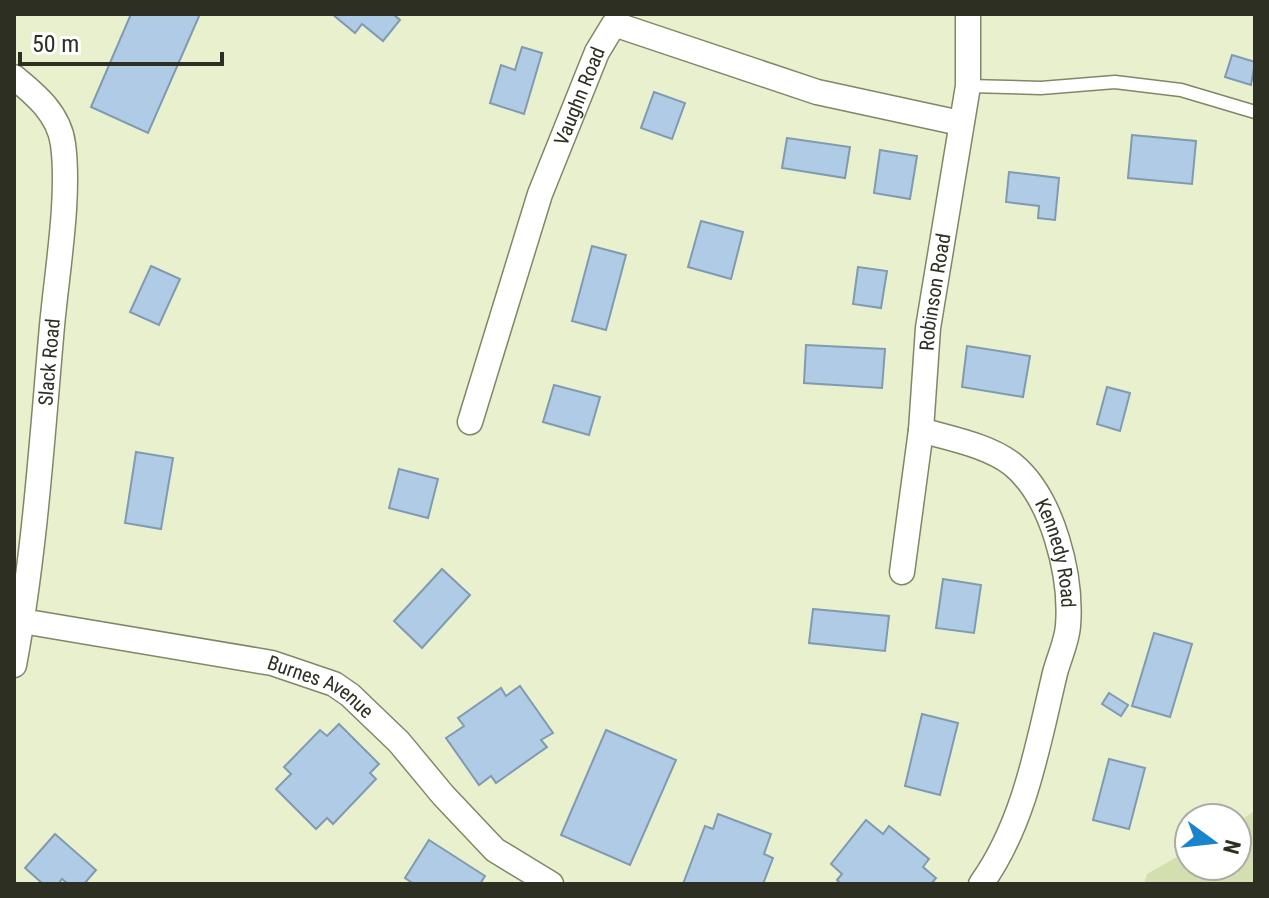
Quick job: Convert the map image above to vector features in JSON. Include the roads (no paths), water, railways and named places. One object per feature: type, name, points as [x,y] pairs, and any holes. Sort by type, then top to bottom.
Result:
[{"type":"street","name":"Robinson Road","points":[[902,572],[921,430],[928,328],[968,86],[968,14]]},
{"type":"street","name":"Vaughn Road","points":[[470,422],[540,194],[597,52],[614,24],[817,92],[960,123]]},
{"type":"street","name":"Slack Road","points":[[14,77],[45,102],[63,140],[65,185],[22,621],[14,665]]},
{"type":"street","name":"Kennedy Road","points":[[921,430],[977,447],[1012,465],[1036,493],[1054,529],[1065,565],[1069,628],[1018,814],[981,884]]},
{"type":"street","name":"Burnes Avenue","points":[[22,621],[272,663],[334,684],[350,695],[399,742],[495,850],[551,884]]},
{"type":"lane","points":[[968,86],[1041,88],[1115,82],[1181,90],[1255,112]]}]
